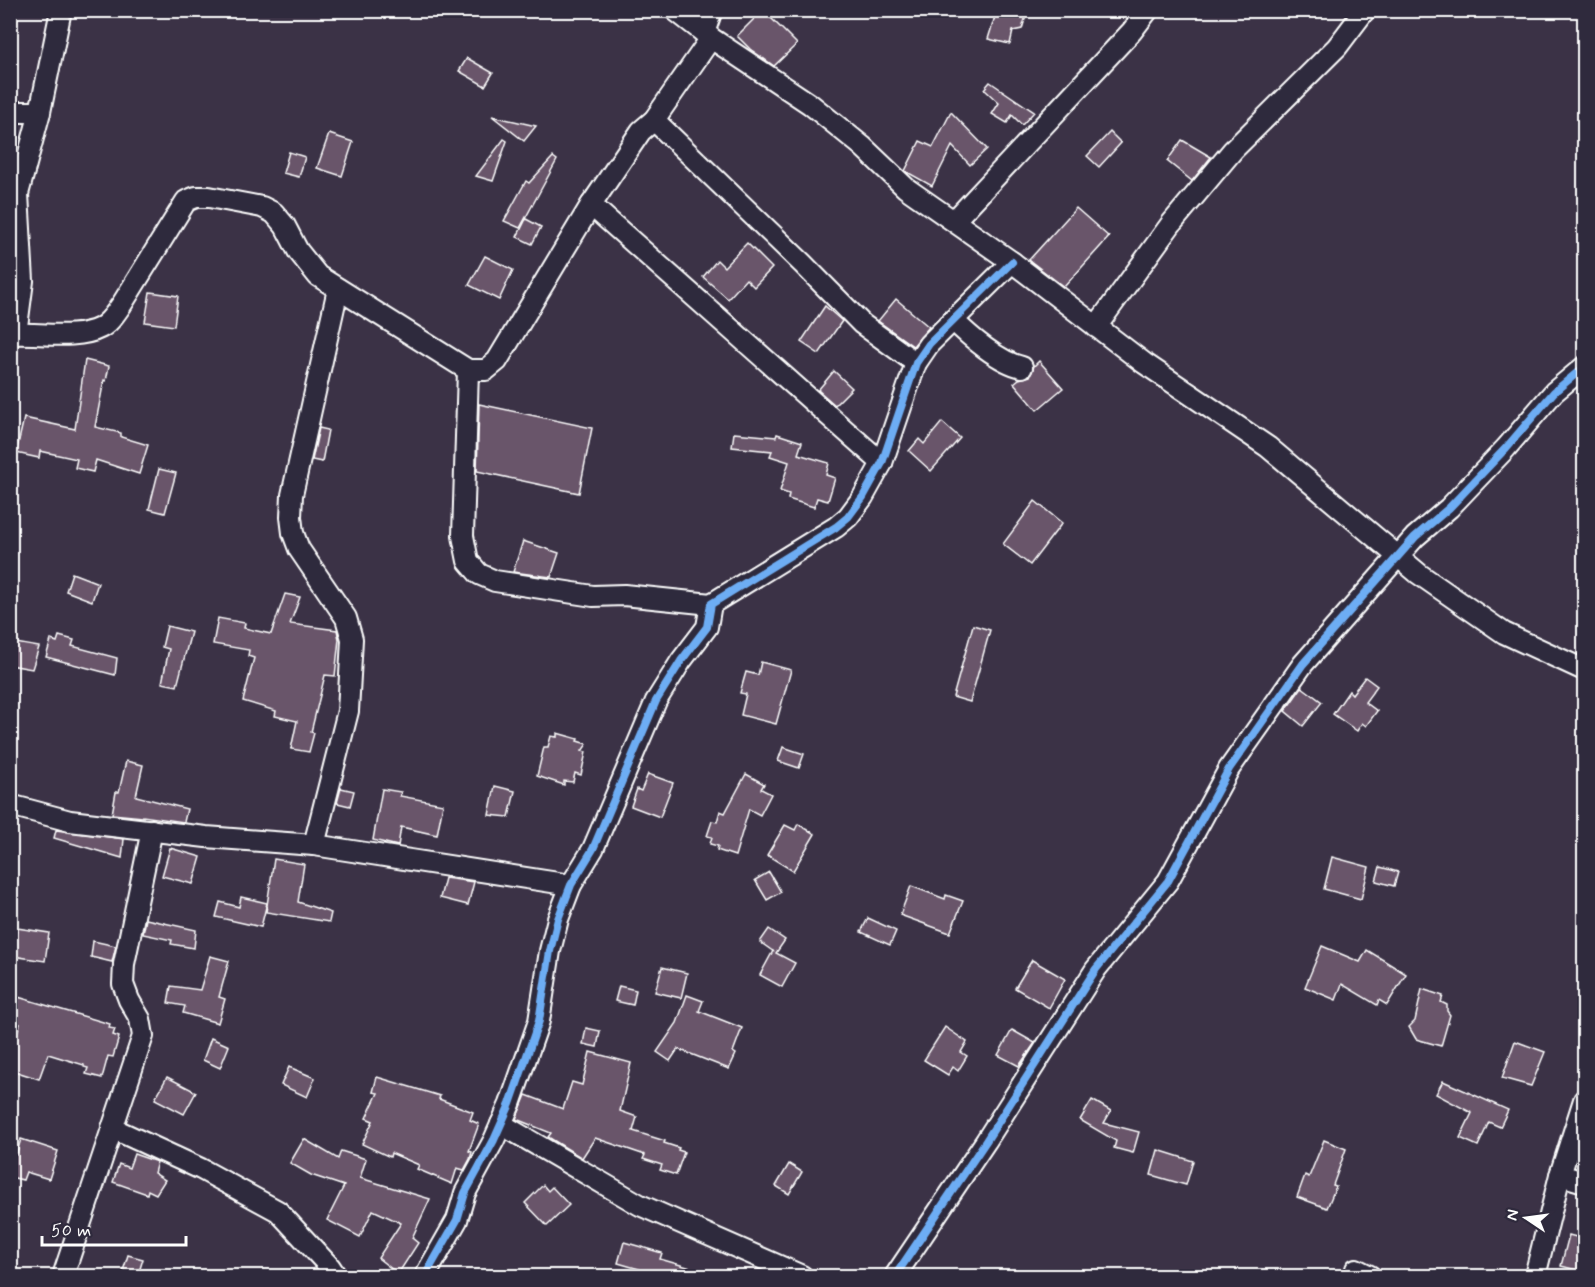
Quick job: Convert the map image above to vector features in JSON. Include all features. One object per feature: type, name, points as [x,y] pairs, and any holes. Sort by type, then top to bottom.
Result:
[{"type":"street","points":[[61,10],[40,112],[18,194],[23,281],[13,334],[88,333],[102,328],[113,318],[186,201],[196,196],[241,202],[262,207],[274,213],[285,226],[298,251],[318,276],[468,370],[486,370],[497,361],[591,205],[641,131],[654,120],[707,36],[712,10]]},
{"type":"street","points":[[675,10],[707,36],[810,104],[862,146],[906,188],[1012,262],[1096,327],[1268,447],[1419,574],[1504,633],[1584,670]]},
{"type":"street","points":[[954,221],[1148,10]]},
{"type":"street","points":[[1096,327],[1171,224],[1225,159],[1337,47],[1365,10]]},
{"type":"street","points":[[10,112],[40,112]]},
{"type":"street","points":[[654,120],[862,324],[916,363]]},
{"type":"street","points":[[591,205],[882,463]]},
{"type":"street","points":[[468,370],[463,536],[468,561],[479,574],[495,581],[517,586],[593,597],[624,595],[711,604],[836,527],[848,517],[863,497],[882,463],[916,363],[929,344],[1012,262]]},
{"type":"street","points":[[314,845],[348,711],[352,639],[346,618],[299,549],[293,533],[291,517],[292,495],[338,289]]},
{"type":"street","points":[[953,320],[965,332],[1004,361],[1022,367]]},
{"type":"street","points":[[895,1276],[986,1141],[1096,969],[1168,881],[1235,760],[1303,664],[1415,537],[1449,508],[1506,448],[1554,392],[1584,367]]},
{"type":"street","points":[[425,1276],[457,1220],[465,1193],[501,1124],[539,1021],[558,918],[571,885],[593,849],[656,701],[681,661],[707,627],[711,604]]},
{"type":"street","points":[[10,805],[70,821],[206,837],[314,845],[571,885]]},
{"type":"street","points":[[63,1276],[143,1036],[140,1019],[123,984],[124,964],[152,830]]},
{"type":"street","points":[[1535,1276],[1560,1175],[1584,1100]]},
{"type":"street","points":[[501,1124],[640,1204],[802,1276]]},
{"type":"street","points":[[112,1128],[201,1169],[278,1211],[336,1276]]},
{"type":"street","points":[[1560,1175],[1584,1182]]},
{"type":"building","points":[[763,10],[797,44],[774,66],[750,49],[737,36]]},
{"type":"building","points":[[997,10],[1011,10],[1026,16],[1022,29],[1013,31],[1010,44],[988,39]]},
{"type":"building","points":[[467,58],[493,73],[485,86],[459,71]]},
{"type":"building","points":[[990,82],[1034,112],[1022,125],[1012,115],[1007,123],[992,114],[999,103],[984,89]]},
{"type":"building","points":[[951,112],[987,149],[970,165],[952,146],[932,186],[905,171],[920,141],[933,147]]},
{"type":"building","points":[[492,116],[536,126],[524,141]]},
{"type":"building","points":[[1110,132],[1121,143],[1099,167],[1087,156]]},
{"type":"building","points":[[329,134],[353,142],[342,176],[317,168]]},
{"type":"building","points":[[504,139],[507,141],[493,181],[476,176]]},
{"type":"building","points":[[1182,140],[1211,157],[1192,181],[1167,161]]},
{"type":"building","points":[[289,152],[305,157],[299,177],[283,173]]},
{"type":"building","points":[[553,157],[557,160],[520,228],[504,221],[526,181],[529,183]]},
{"type":"building","points":[[1076,208],[1109,237],[1064,287],[1029,260]]},
{"type":"building","points":[[526,219],[541,227],[532,244],[517,237]]},
{"type":"building","points":[[747,243],[772,268],[754,287],[746,279],[728,299],[703,277],[717,260],[724,267]]},
{"type":"building","points":[[485,256],[513,270],[499,300],[469,285]]},
{"type":"building","points":[[150,292],[178,296],[174,326],[145,322]]},
{"type":"building","points":[[896,299],[929,327],[913,346],[878,321]]},
{"type":"building","points":[[825,306],[842,321],[819,354],[801,342]]},
{"type":"building","points":[[85,360],[109,366],[95,427],[121,433],[121,437],[148,445],[139,474],[96,460],[93,472],[75,468],[77,459],[40,451],[39,458],[16,453],[24,418],[75,429]]},
{"type":"building","points":[[1039,361],[1063,388],[1037,410],[1014,383],[1030,376]]},
{"type":"building","points":[[834,371],[852,388],[835,405],[818,390]]},
{"type":"building","points":[[479,404],[592,428],[579,493],[477,471]]},
{"type":"building","points":[[942,422],[960,438],[931,471],[909,451],[919,439],[924,444]]},
{"type":"building","points":[[319,428],[328,430],[322,462],[312,460]]},
{"type":"building","points":[[734,433],[776,437],[777,434],[802,442],[798,454],[829,463],[826,475],[835,478],[828,501],[817,498],[814,507],[788,499],[789,494],[780,491],[789,462],[770,456],[772,451],[732,447]]},
{"type":"building","points":[[159,469],[176,473],[165,513],[149,509]]},
{"type":"building","points":[[1035,501],[1062,523],[1030,565],[1003,544]]},
{"type":"building","points":[[523,541],[559,553],[551,577],[513,572]]},
{"type":"building","points":[[72,573],[98,583],[92,601],[66,591]]},
{"type":"building","points":[[285,594],[300,597],[290,624],[337,630],[339,639],[335,676],[325,675],[311,732],[314,733],[309,752],[291,749],[297,721],[275,716],[276,711],[243,701],[254,658],[248,656],[249,650],[213,644],[218,618],[245,623],[244,628],[271,634]]},
{"type":"building","points":[[973,625],[990,630],[970,702],[953,697]]},
{"type":"building","points":[[167,626],[191,632],[177,686],[162,683],[169,649],[162,647]]},
{"type":"building","points":[[59,636],[74,640],[72,646],[117,658],[115,675],[46,657],[51,640],[57,642]]},
{"type":"building","points":[[10,642],[39,647],[32,669],[10,665]]},
{"type":"building","points":[[761,662],[791,670],[776,724],[741,715],[746,694],[740,693],[746,672],[758,675]]},
{"type":"building","points":[[1365,677],[1377,686],[1365,702],[1377,711],[1366,726],[1362,723],[1357,731],[1333,714],[1349,691],[1352,694]]},
{"type":"building","points":[[1302,687],[1322,702],[1303,726],[1285,711]]},
{"type":"building","points":[[557,733],[587,744],[582,751],[586,752],[581,775],[575,773],[573,782],[564,781],[564,785],[537,776],[544,747],[548,747],[551,736],[557,737]]},
{"type":"building","points":[[783,747],[804,754],[799,768],[778,761]]},
{"type":"building","points":[[126,761],[143,765],[136,796],[187,809],[184,822],[112,814]]},
{"type":"building","points":[[648,774],[673,783],[660,817],[631,806],[637,789],[641,791]]},
{"type":"building","points":[[746,774],[764,784],[761,789],[771,794],[760,815],[749,809],[735,856],[717,850],[718,846],[710,844],[712,837],[707,836],[712,821],[717,822],[720,811],[725,813]]},
{"type":"building","points":[[495,786],[515,791],[509,817],[489,815]]},
{"type":"building","points":[[341,788],[354,791],[350,806],[337,803]]},
{"type":"building","points":[[382,789],[401,792],[400,796],[443,804],[437,835],[401,827],[398,846],[373,840]]},
{"type":"building","points":[[798,824],[815,834],[793,871],[767,855],[785,825],[795,830]]},
{"type":"building","points":[[56,830],[124,839],[122,858],[54,838]]},
{"type":"building","points":[[170,848],[201,857],[193,884],[162,876]]},
{"type":"building","points":[[1332,857],[1369,867],[1361,899],[1324,889]]},
{"type":"building","points":[[274,859],[304,864],[298,902],[331,913],[329,922],[266,912]]},
{"type":"building","points":[[1380,867],[1398,872],[1394,886],[1376,881]]},
{"type":"building","points":[[769,872],[781,892],[767,900],[755,880]]},
{"type":"building","points":[[445,878],[474,882],[468,905],[440,898]]},
{"type":"building","points":[[911,886],[945,899],[946,895],[963,901],[950,933],[900,915]]},
{"type":"building","points":[[241,897],[267,903],[261,927],[216,917],[220,902],[239,907]]},
{"type":"building","points":[[868,918],[896,931],[890,945],[861,932]]},
{"type":"building","points":[[146,919],[196,930],[194,948],[171,944],[172,940],[143,934]]},
{"type":"building","points":[[17,928],[49,933],[45,961],[13,956]]},
{"type":"building","points":[[769,929],[785,940],[776,953],[795,963],[782,987],[760,975],[773,951],[760,942]]},
{"type":"building","points":[[93,941],[116,946],[112,962],[91,957]]},
{"type":"building","points":[[1322,946],[1360,962],[1367,950],[1406,974],[1387,1005],[1379,1000],[1377,1005],[1342,984],[1336,1000],[1305,987]]},
{"type":"building","points":[[210,956],[229,961],[219,997],[225,999],[218,1023],[183,1013],[185,1006],[168,1003],[171,986],[200,990]]},
{"type":"building","points":[[1032,960],[1065,979],[1049,1008],[1015,988]]},
{"type":"building","points":[[662,967],[687,973],[681,998],[655,992]]},
{"type":"building","points":[[619,986],[636,990],[633,1005],[615,1001]]},
{"type":"building","points":[[1422,989],[1443,996],[1441,1002],[1447,1005],[1450,1015],[1441,1046],[1416,1039],[1409,1027],[1415,1021]]},
{"type":"building","points":[[687,995],[703,1001],[699,1011],[742,1028],[733,1052],[736,1054],[729,1069],[678,1049],[670,1061],[657,1052],[677,1023]]},
{"type":"building","points":[[18,997],[110,1024],[109,1028],[115,1029],[113,1035],[119,1037],[113,1057],[108,1056],[102,1078],[86,1074],[88,1068],[84,1065],[48,1054],[39,1079],[10,1068],[10,1053],[20,1024],[13,1018]]},
{"type":"building","points":[[945,1027],[967,1042],[961,1052],[967,1056],[958,1071],[953,1067],[948,1075],[924,1060]]},
{"type":"building","points":[[586,1028],[600,1031],[597,1047],[583,1044]]},
{"type":"building","points":[[1012,1030],[1035,1043],[1019,1066],[998,1055]]},
{"type":"building","points":[[211,1038],[229,1046],[220,1068],[203,1060]]},
{"type":"building","points":[[1515,1041],[1545,1052],[1531,1086],[1502,1078]]},
{"type":"building","points":[[590,1052],[631,1063],[620,1111],[637,1117],[633,1131],[665,1141],[664,1143],[684,1152],[676,1175],[660,1170],[662,1165],[643,1159],[645,1155],[595,1138],[582,1158],[548,1137],[551,1133],[516,1119],[526,1095],[563,1109],[572,1082],[582,1085]]},
{"type":"building","points":[[289,1067],[315,1078],[307,1097],[281,1085]]},
{"type":"building","points":[[167,1077],[196,1092],[184,1114],[155,1099]]},
{"type":"building","points":[[377,1077],[440,1096],[439,1099],[473,1112],[470,1120],[479,1124],[469,1151],[472,1152],[470,1159],[464,1170],[457,1168],[452,1184],[417,1169],[419,1165],[391,1153],[390,1157],[362,1144],[373,1121],[366,1118],[378,1093],[373,1092]]},
{"type":"building","points":[[1443,1081],[1508,1110],[1500,1127],[1489,1122],[1478,1146],[1460,1138],[1472,1113],[1436,1094]]},
{"type":"building","points":[[1092,1100],[1111,1111],[1104,1123],[1139,1132],[1133,1153],[1114,1148],[1116,1141],[1080,1120]]},
{"type":"building","points":[[21,1139],[58,1151],[49,1179],[26,1172],[23,1180],[10,1177],[10,1153],[16,1155]]},
{"type":"building","points":[[304,1139],[338,1159],[341,1151],[366,1159],[360,1178],[430,1199],[412,1238],[418,1243],[398,1274],[378,1258],[401,1223],[373,1210],[360,1237],[327,1220],[344,1186],[311,1175],[290,1163]]},
{"type":"building","points":[[1324,1140],[1346,1149],[1333,1185],[1336,1186],[1327,1208],[1297,1197],[1305,1175],[1309,1177]]},
{"type":"building","points":[[1158,1150],[1193,1161],[1186,1185],[1151,1175]]},
{"type":"building","points":[[134,1154],[157,1162],[154,1173],[165,1180],[156,1194],[148,1190],[147,1194],[113,1182],[119,1164],[129,1168]]},
{"type":"building","points":[[789,1164],[802,1172],[789,1194],[776,1186]]},
{"type":"building","points":[[543,1185],[548,1191],[552,1187],[569,1205],[547,1226],[525,1203]]},
{"type":"building","points":[[1569,1235],[1584,1239],[1584,1272],[1561,1266]]},
{"type":"building","points":[[624,1242],[662,1253],[660,1259],[705,1272],[704,1276],[636,1276],[639,1269],[618,1263]]},
{"type":"building","points":[[128,1255],[143,1259],[138,1275],[123,1271]]},
{"type":"cycle path","points":[[425,1276],[457,1220],[465,1193],[494,1140],[510,1104],[539,1021],[550,951],[558,919],[571,885],[593,849],[656,701],[681,661],[707,627],[711,604],[836,527],[848,517],[863,497],[882,463],[916,363],[929,344],[1012,262]]},
{"type":"cycle path","points":[[895,1276],[986,1141],[1096,969],[1168,881],[1229,769],[1303,664],[1415,537],[1449,508],[1506,448],[1554,392],[1584,367]]}]
